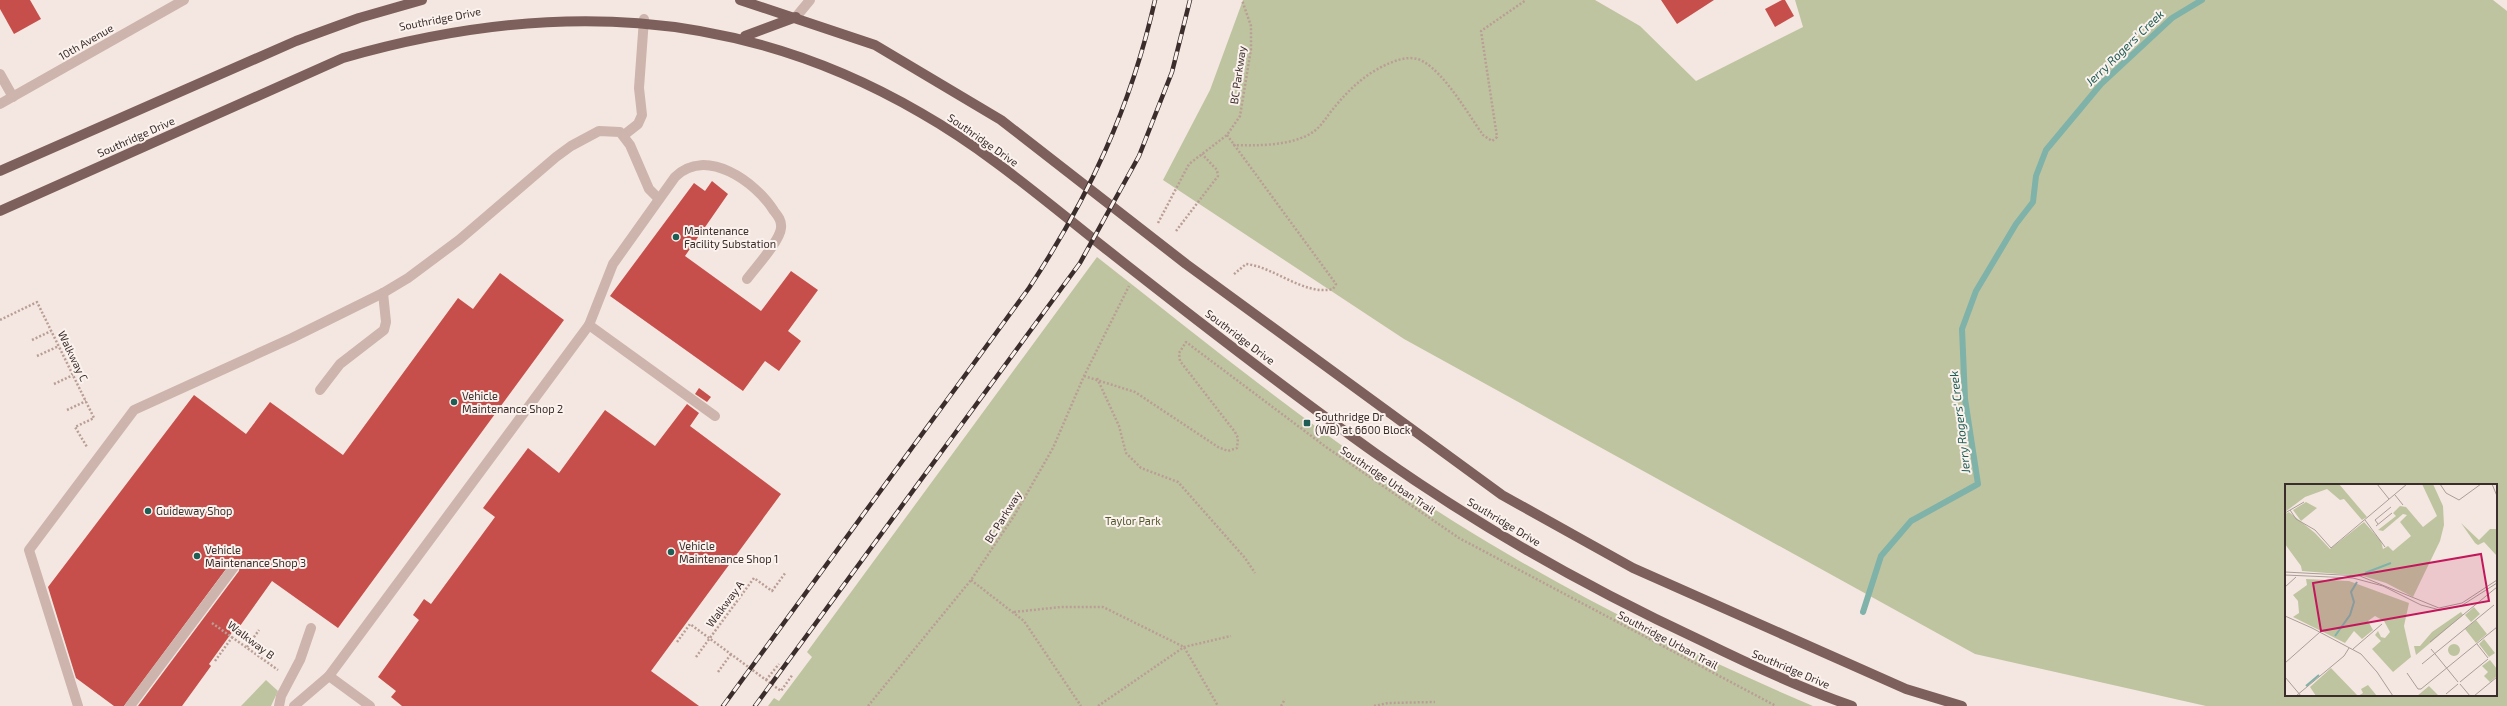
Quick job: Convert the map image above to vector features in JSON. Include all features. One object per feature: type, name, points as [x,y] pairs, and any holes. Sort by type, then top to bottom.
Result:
[{"type":"main road","name":"Southridge Drive","points":[[0,171],[296,41],[359,18],[422,0]]},
{"type":"main road","name":"Southridge Drive","points":[[740,0],[796,17],[875,45],[1001,120],[1186,264],[1502,495],[1633,568],[1906,689],[1962,706]]},
{"type":"main road","name":"Southridge Drive","points":[[0,211],[343,58],[396,40],[478,23],[530,18],[594,16],[644,19],[745,36],[854,77],[923,114],[998,164],[1171,300],[1372,451],[1440,498],[1486,526],[1640,612],[1801,688],[1852,706]]},
{"type":"main road","points":[[745,36],[796,17]]},
{"type":"street","name":"10th Avenue","points":[[0,104],[184,0]]},
{"type":"street","points":[[796,17],[810,0]]},
{"type":"street","points":[[624,135],[638,124],[642,115],[639,94],[644,19]]},
{"type":"street","points":[[0,74],[13,97]]},
{"type":"street","points":[[78,706],[29,550],[134,410],[292,338],[383,293],[408,278],[459,240],[556,157],[571,146],[599,131],[614,130],[624,135],[649,189],[659,199]]},
{"type":"street","points":[[294,706],[329,676],[589,325],[613,264],[680,172],[697,165],[718,167],[730,172],[761,194],[780,219],[781,228],[778,237],[747,279]]},
{"type":"street","points":[[320,390],[340,364],[384,330],[386,322],[383,293]]},
{"type":"street","points":[[589,325],[715,416]]},
{"type":"street","points":[[130,706],[234,567]]},
{"type":"street","points":[[280,706],[281,696],[300,660],[311,628]]},
{"type":"street","points":[[329,676],[370,706]]},
{"type":"path","name":"BC Parkway","points":[[1180,176],[1189,164],[1226,135],[1240,116],[1251,49],[1251,26],[1242,0]]},
{"type":"path","points":[[1233,145],[1263,146],[1298,138],[1313,132],[1358,82],[1379,67],[1403,58],[1413,58],[1424,62],[1441,77],[1483,135],[1492,141],[1497,137],[1481,31],[1526,0]]},
{"type":"path","points":[[1226,135],[1336,284],[1333,289],[1320,292],[1258,265],[1246,264],[1233,275]]},
{"type":"path","points":[[1176,230],[1218,176],[1217,170],[1202,154]]},
{"type":"path","name":"Walkway C","points":[[0,320],[37,302],[94,418],[75,427],[95,460]]},
{"type":"path","name":"BC Parkway","points":[[868,706],[971,580],[1014,516],[1053,448],[1084,376],[1115,315]]},
{"type":"path","points":[[32,340],[51,331]]},
{"type":"path","name":"Southridge Urban Trail","points":[[1084,376],[1097,378],[1135,392],[1218,447],[1228,451],[1237,448],[1238,438],[1235,432],[1180,361],[1179,353],[1186,342],[1326,448],[1459,538],[1776,706]]},
{"type":"path","points":[[38,356],[59,346]]},
{"type":"path","points":[[54,384],[73,375]]},
{"type":"path","points":[[1097,378],[1119,426],[1126,453],[1141,468],[1178,482],[1245,558],[1255,573]]},
{"type":"path","points":[[67,410],[86,401]]},
{"type":"path","name":"Walkway A","points":[[709,638],[754,578],[772,591],[786,572]]},
{"type":"path","points":[[971,580],[1024,621],[1081,706]]},
{"type":"path","points":[[1014,612],[1061,607],[1103,607],[1184,647],[1218,706]]},
{"type":"path","name":"Walkway B","points":[[213,622],[279,671]]},
{"type":"path","name":"Walkway A","points":[[677,642],[690,624],[781,691],[793,674]]},
{"type":"path","points":[[247,647],[259,630]]},
{"type":"path","points":[[215,661],[233,636]]},
{"type":"path","points":[[1098,706],[1184,647],[1231,636]]},
{"type":"path","points":[[696,657],[709,638]]},
{"type":"path","points":[[718,672],[731,654]]},
{"type":"path","points":[[766,680],[779,664]]},
{"type":"path","points":[[1281,706],[1285,699]]},
{"type":"path","points":[[1374,706],[1388,702],[1436,702]]},
{"type":"green space","points":[[1243,0],[1595,0],[1640,26],[1696,81],[1803,27],[1795,0],[2493,0],[2507,11],[2507,706],[2206,706],[1975,654],[1404,339],[1163,180],[1210,90]]},
{"type":"green space","name":"Taylor Park","points":[[1097,257],[1316,427],[1407,491],[1453,521],[1540,573],[1629,621],[1720,665],[1813,706],[768,706],[774,698],[779,701],[812,657],[807,652]]},
{"type":"green space","points":[[266,680],[278,691],[271,706],[241,706]]},
{"type":"building","points":[[0,0],[30,0],[41,19],[14,34],[0,9]]},
{"type":"building","points":[[1661,0],[1714,0],[1677,24]]},
{"type":"building","points":[[1782,0],[1785,0],[1794,16],[1775,27],[1765,9]]},
{"type":"building","points":[[712,181],[728,194],[685,256],[761,311],[791,271],[818,290],[788,331],[801,341],[779,371],[765,361],[743,391],[610,296],[694,183],[705,191]]},
{"type":"building","points":[[500,273],[564,320],[338,628],[272,581],[235,633],[233,631],[209,664],[211,666],[182,706],[138,706],[239,571],[240,564],[232,561],[124,706],[114,706],[76,678],[48,587],[194,395],[246,434],[270,402],[343,455],[458,298],[473,309]]},
{"type":"building","points":[[699,388],[711,397],[707,402],[695,394]]},
{"type":"building","points":[[687,404],[699,413],[690,426],[781,494],[651,671],[699,706],[402,706],[391,697],[396,691],[378,677],[419,620],[413,615],[424,599],[431,604],[495,517],[483,508],[528,448],[559,473],[605,410],[655,446]]},
{"type":"waterway","name":"Jerry Rogers' Creek","points":[[1863,612],[1881,556],[1911,521],[1978,484],[1965,399],[1962,329],[1976,291],[2016,224],[2033,202],[2036,176],[2046,150],[2101,84],[2172,18],[2202,0]]},
{"type":"railway","points":[[723,706],[1029,288],[1051,254],[1071,220],[1106,150],[1134,77],[1155,0]]},
{"type":"railway","points":[[755,706],[1080,263],[1139,156],[1172,72],[1190,0]]},
{"type":"place","name":"Maintenance Facility Substation","points":[[676,237]]},
{"type":"place","name":"Vehicle Maintenance Shop 2","points":[[454,402]]},
{"type":"place","name":"Southridge Dr (WB) at 6600 Block","points":[[1307,423]]},
{"type":"place","name":"Guideway Shop","points":[[148,511]]},
{"type":"place","name":"Vehicle Maintenance Shop 1","points":[[671,552]]},
{"type":"place","name":"Vehicle Maintenance Shop 3","points":[[197,556]]}]
